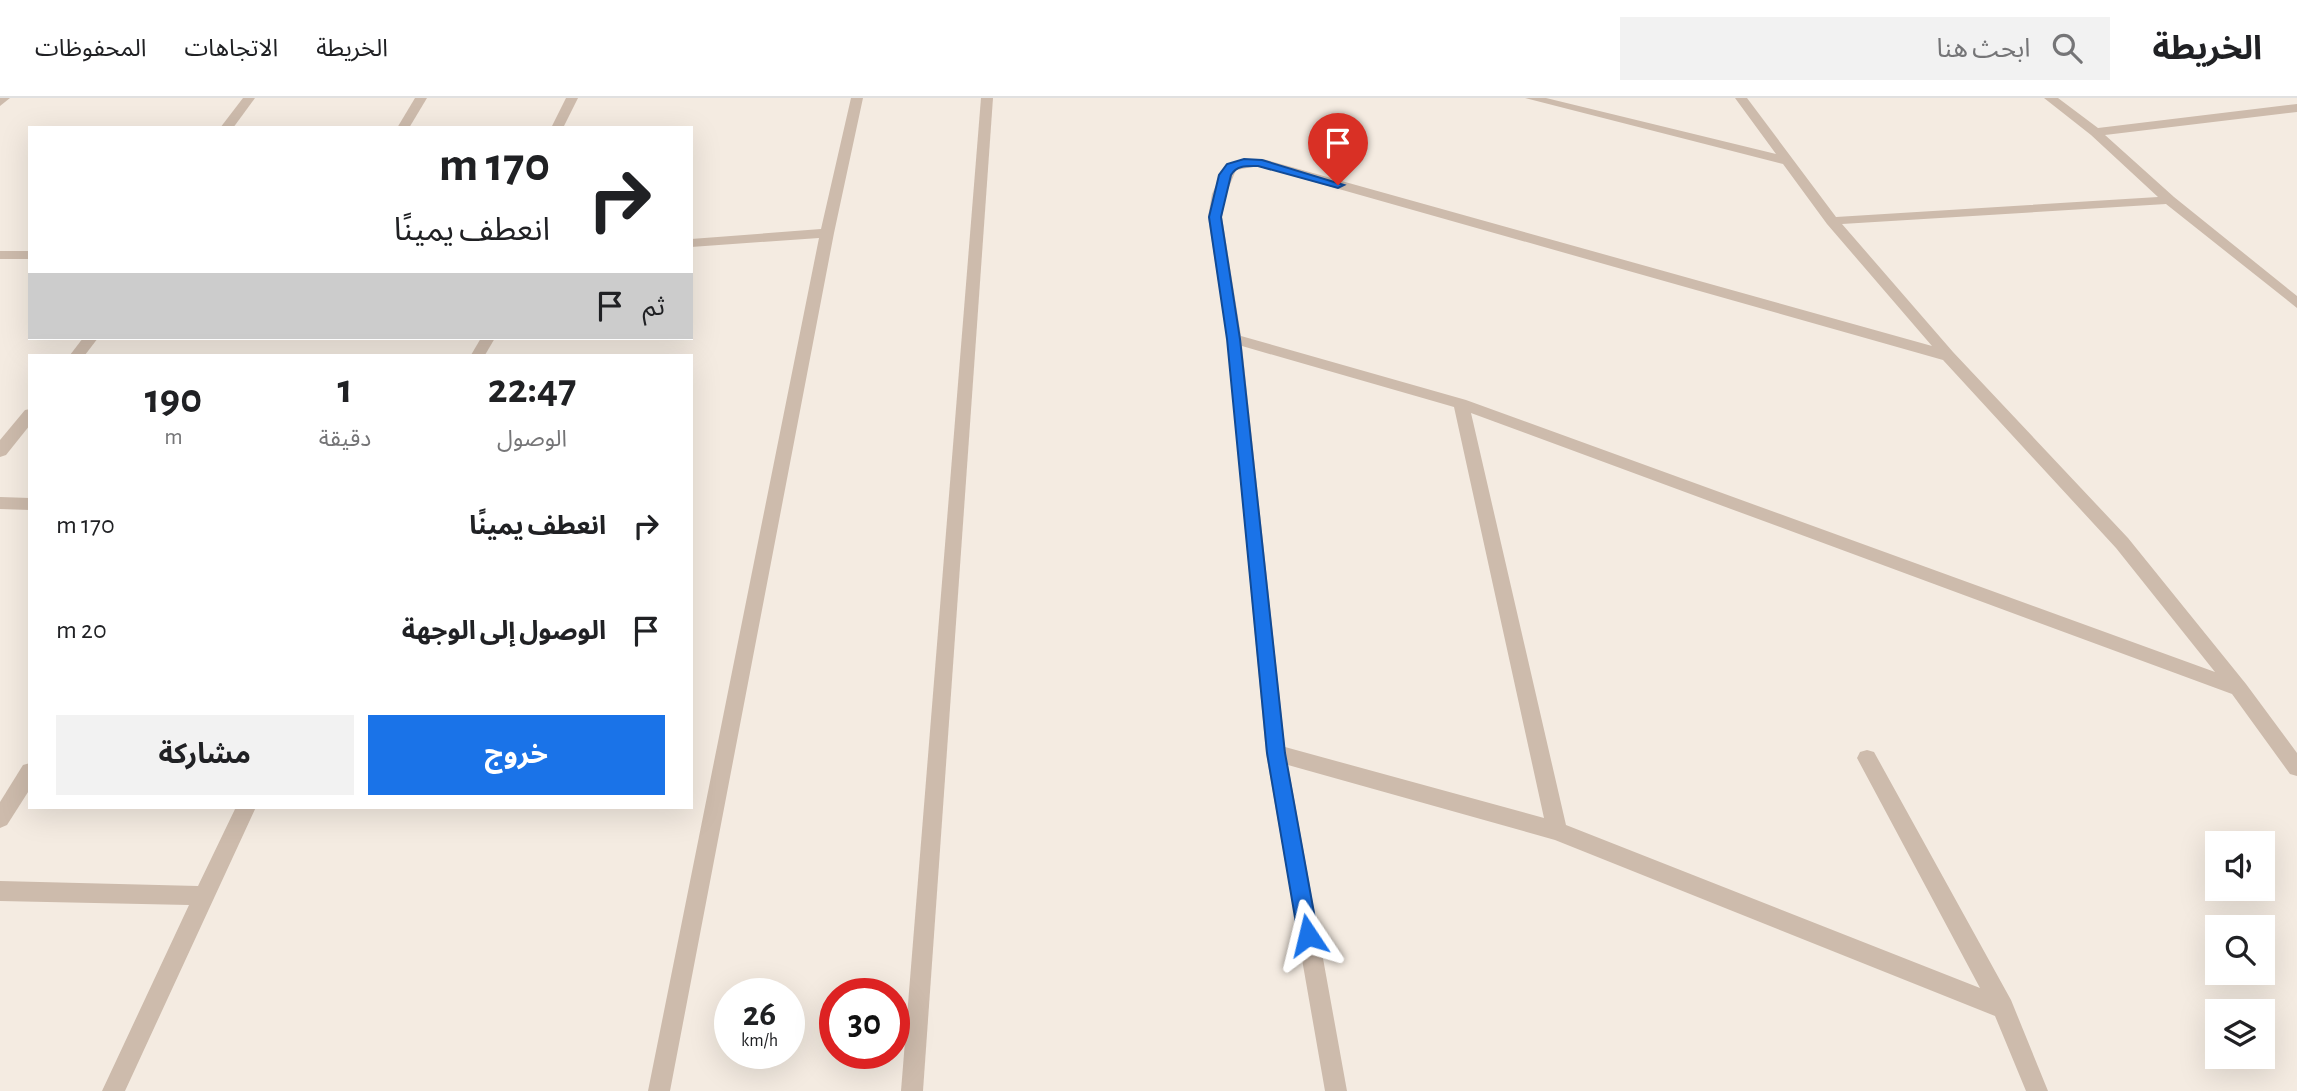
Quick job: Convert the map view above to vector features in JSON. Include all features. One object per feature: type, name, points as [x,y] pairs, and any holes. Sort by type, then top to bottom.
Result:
[{"type":"street","points":[[228,126],[249,98]]},
{"type":"street","points":[[404,126],[421,98]]},
{"type":"street","points":[[558,126],[572,98]]},
{"type":"street","points":[[659,1091],[827,233],[857,98]]},
{"type":"street","points":[[912,1091],[987,98]]},
{"type":"street","points":[[1531,98],[1788,161]]},
{"type":"street","points":[[1741,98],[1832,221],[1948,356],[2122,543],[2239,689],[2297,768]]},
{"type":"street","points":[[2050,98],[2095,132],[2169,200],[2297,303]]},
{"type":"street","points":[[2095,132],[2297,108]]},
{"type":"street","points":[[1336,1091],[1276,753],[1234,339],[1215,217],[1219,194],[1231,167],[1258,162],[1948,356]]},
{"type":"street","points":[[1832,221],[2169,200]]},
{"type":"street","points":[[693,243],[827,233]]},
{"type":"street","points":[[0,255],[28,255]]},
{"type":"street","points":[[1234,339],[1461,404],[2239,689]]},
{"type":"street","points":[[78,354],[89,340]]},
{"type":"street","points":[[1461,404],[1557,831]]},
{"type":"street","points":[[0,451],[28,416]]},
{"type":"street","points":[[0,503],[28,504]]},
{"type":"street","points":[[1276,753],[1557,831],[2003,1008]]},
{"type":"street","points":[[1867,758],[2003,1008],[2037,1091]]},
{"type":"street","points":[[0,819],[28,774]]},
{"type":"street","points":[[113,1091],[245,809]]},
{"type":"street","points":[[0,891],[206,896]]},
{"type":"route","points":[[1308,935],[1276,753],[1234,339],[1215,217],[1225,175],[1231,167],[1244,163],[1258,162],[1338,185]]}]
